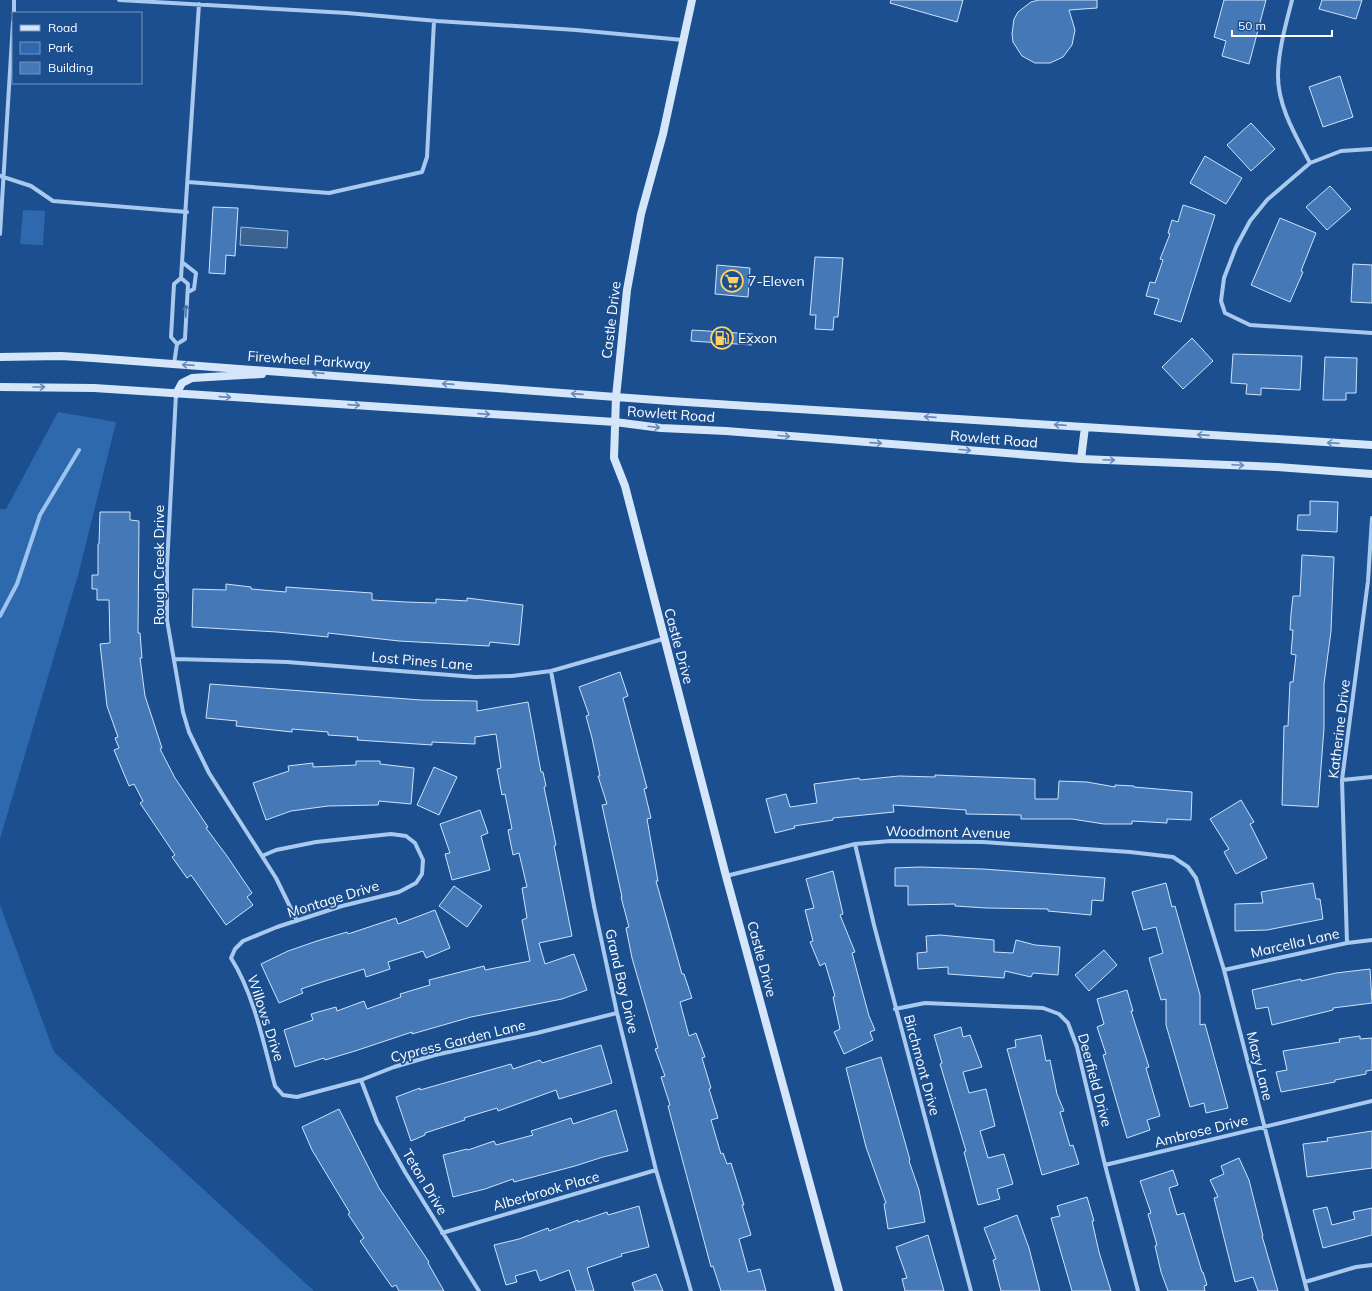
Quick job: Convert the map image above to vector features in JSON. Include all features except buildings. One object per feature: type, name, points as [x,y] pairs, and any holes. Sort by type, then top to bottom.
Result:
[{"type":"main road","name":"Castle Drive","points":[[692,0],[663,134],[634,245],[627,290],[616,397],[614,458],[625,486],[663,639],[726,876],[839,1291]]},
{"type":"main road","name":"Firewheel Parkway","points":[[0,357],[61,356],[297,372],[616,397]]},
{"type":"main road","points":[[176,394],[182,383],[192,378],[297,372]]},
{"type":"main road","points":[[0,387],[73,387],[616,422]]},
{"type":"main road","name":"Rowlett Road","points":[[616,397],[1372,445]]},
{"type":"main road","name":"Rowlett Road","points":[[616,422],[661,428],[726,431],[1081,459],[1277,467],[1372,474]]},
{"type":"main road","points":[[1081,459],[1085,427]]},
{"type":"street","points":[[14,0],[14,12]]},
{"type":"street","points":[[119,0],[347,13],[434,21],[562,29],[683,40]]},
{"type":"street","points":[[1292,0],[1280,60],[1280,94],[1292,128],[1310,163]]},
{"type":"street","points":[[174,364],[177,344],[171,337],[174,284],[181,278],[187,212],[199,4]]},
{"type":"street","points":[[188,182],[329,193],[422,172],[427,157],[434,21]]},
{"type":"street","points":[[0,234],[1,176],[12,35]]},
{"type":"street","points":[[1372,149],[1341,151],[1310,163],[1267,200],[1250,221],[1236,247],[1224,278],[1221,301],[1225,313],[1250,325],[1372,333]]},
{"type":"street","points":[[1,176],[31,186],[53,201],[187,212]]},
{"type":"street","points":[[182,262],[196,273],[194,289],[188,292]]},
{"type":"street","points":[[177,344],[185,339],[188,292],[188,284],[181,278]]},
{"type":"street","name":"Rough Creek Drive","points":[[176,394],[167,566],[167,620],[183,712],[195,745],[209,773],[276,878],[297,921]]},
{"type":"street","name":"Katherine Drive","points":[[1347,943],[1342,780],[1370,582],[1372,518]]},
{"type":"street","name":"Lost Pines Lane","points":[[175,659],[287,662],[475,677],[512,676],[551,671],[663,639]]},
{"type":"street","name":"Grand Bay Drive","points":[[551,671],[594,906],[617,1013],[656,1170],[691,1291]]},
{"type":"street","points":[[1342,780],[1372,777]]},
{"type":"street","name":"Montage Drive","points":[[235,948],[244,941],[297,921],[370,898],[399,892],[416,883],[422,874],[423,860],[415,843],[406,836],[391,834],[316,842],[289,847],[262,856]]},
{"type":"street","name":"Woodmont Avenue","points":[[726,876],[856,844],[891,841],[984,842],[1130,852],[1173,857]]},
{"type":"street","name":"Birchmont Drive","points":[[856,844],[872,918],[895,1009],[971,1291]]},
{"type":"street","name":"Mazy Lane","points":[[1173,857],[1188,867],[1196,878],[1224,970],[1307,1291]]},
{"type":"street","name":"Marcella Lane","points":[[1224,970],[1347,943],[1372,940]]},
{"type":"street","name":"Willows Drive","points":[[235,948],[231,958],[239,970],[275,1086],[282,1095]]},
{"type":"street","name":"Deerfield Drive","points":[[895,1009],[925,1003],[1043,1008],[1059,1014],[1068,1023],[1077,1047],[1105,1166],[1138,1291]]},
{"type":"street","name":"Cypress Garden Lane","points":[[282,1095],[297,1097],[361,1080],[394,1067],[435,1055],[537,1033],[617,1013]]},
{"type":"street","name":"Teton Drive","points":[[361,1080],[377,1122],[442,1233],[479,1291]]},
{"type":"street","name":"Ambrose Drive","points":[[1105,1166],[1264,1126],[1372,1101]]},
{"type":"street","name":"Alberbrook Place","points":[[442,1233],[656,1170]]},
{"type":"street","points":[[1305,1282],[1356,1267],[1372,1265]]},
{"type":"green space","points":[[23,210],[45,211],[43,245],[20,244]]},
{"type":"green space","points":[[58,412],[116,422],[79,572],[0,839],[0,509],[6,509]]},
{"type":"green space","points":[[0,905],[54,1052],[314,1291],[0,1291]]},
{"type":"shaded area","points":[[241,227],[288,231],[287,248],[240,245]]},
{"type":"waterway","points":[[0,616],[17,584],[40,515],[79,450]]},
{"type":"place","name":"7-Eleven","points":[[732,281]]},
{"type":"place","name":"Exxon","points":[[722,338]]}]
